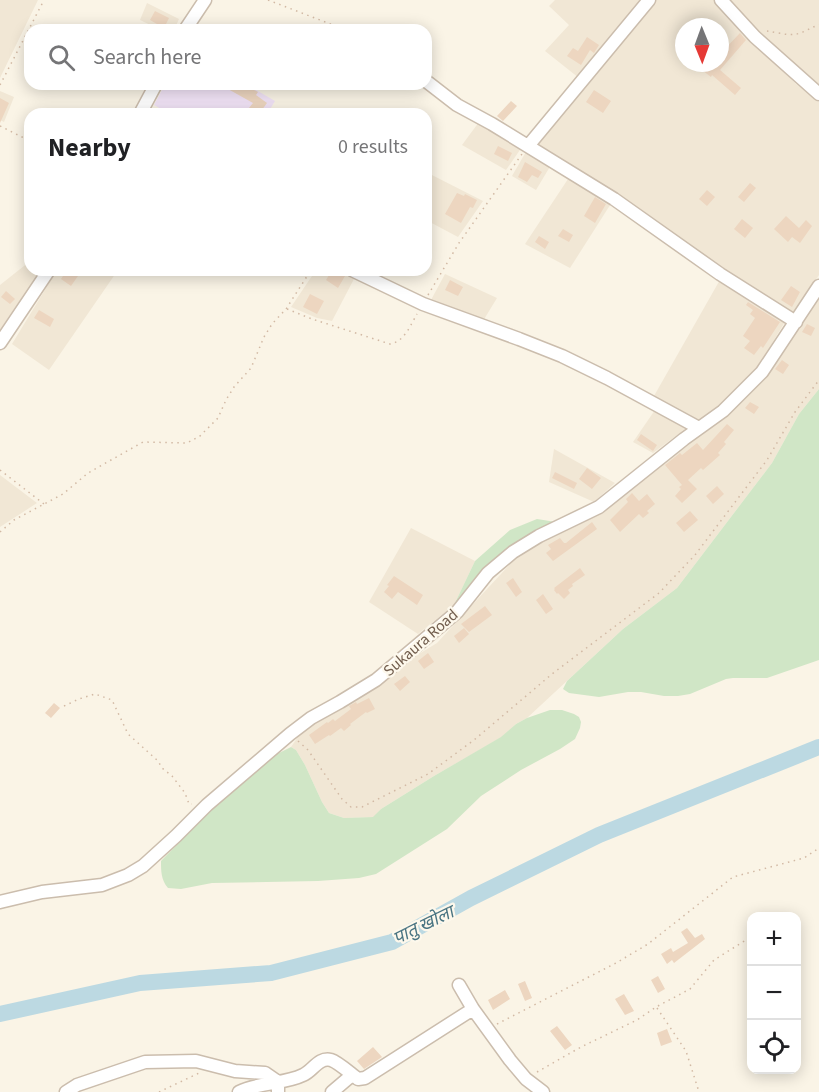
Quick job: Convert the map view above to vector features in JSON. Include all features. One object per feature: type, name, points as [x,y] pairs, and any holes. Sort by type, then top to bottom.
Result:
[{"type":"street","points":[[189,24],[205,0]]},
{"type":"street","points":[[528,146],[649,0]]},
{"type":"street","points":[[722,0],[755,37],[819,94]]},
{"type":"street","points":[[432,86],[457,105],[614,199],[720,274],[796,322]]},
{"type":"street","points":[[143,108],[153,90]]},
{"type":"street","points":[[0,343],[45,276]]},
{"type":"street","points":[[365,276],[423,304],[562,356],[699,428]]},
{"type":"street","name":"Sukaura Road","points":[[0,902],[42,892],[102,885],[143,866],[207,805],[290,734],[311,718],[376,680],[457,612],[488,573],[513,552],[539,536],[599,507],[723,411],[762,372],[819,286]]},
{"type":"street","points":[[459,985],[473,1009],[526,1079],[543,1092]]},
{"type":"street","points":[[239,1092],[278,1087],[308,1073],[316,1064],[325,1060],[332,1060],[358,1079],[365,1078],[473,1009]]},
{"type":"street","points":[[66,1092],[76,1085],[145,1062],[196,1061],[235,1071],[265,1073],[278,1087]]},
{"type":"street","points":[[332,1092],[352,1075]]},
{"type":"path","points":[[32,24],[44,0]]},
{"type":"path","points":[[268,0],[330,24]]},
{"type":"path","points":[[755,37],[768,31],[798,34],[819,25]]},
{"type":"path","points":[[0,85],[24,39]]},
{"type":"path","points":[[0,126],[24,138]]},
{"type":"path","points":[[286,309],[390,344],[397,343],[402,339],[459,243],[528,146]]},
{"type":"path","points":[[0,532],[14,520],[63,494],[88,472],[143,442],[187,443],[200,436],[218,418],[234,387],[251,368],[272,324],[286,309],[307,276]]},
{"type":"path","points":[[290,734],[308,750],[342,799],[351,807],[362,807],[428,774],[474,740],[552,674],[659,593],[695,555],[760,470],[795,412],[819,380]]},
{"type":"path","points":[[0,470],[44,504]]},
{"type":"path","points":[[64,706],[95,694],[112,700],[128,734],[158,760],[162,768],[172,776],[185,793],[189,804],[207,805]]},
{"type":"path","points":[[488,1028],[616,963],[648,944],[733,877],[804,858],[819,848]]},
{"type":"path","points":[[526,1079],[690,989],[714,960],[746,940]]},
{"type":"path","points":[[656,1006],[686,1051],[699,1092]]},
{"type":"path","points":[[159,1092],[214,1066]]},
{"type":"shaded area","points":[[0,0],[38,0],[26,24],[24,24],[24,29],[0,78]]},
{"type":"shaded area","points":[[555,0],[645,0],[579,78],[545,51],[569,25],[549,6]]},
{"type":"shaded area","points":[[656,0],[714,0],[796,84],[819,102],[819,275],[793,314],[756,293],[533,144]]},
{"type":"shaded area","points":[[729,0],[819,0],[819,92],[786,62]]},
{"type":"shaded area","points":[[147,3],[179,19],[177,24],[148,24],[140,20]]},
{"type":"shaded area","points":[[162,90],[256,90],[275,101],[271,108],[159,108],[154,105]]},
{"type":"shaded area","points":[[0,91],[14,97],[4,122],[0,120]]},
{"type":"shaded area","points":[[479,122],[522,147],[506,170],[462,145]]},
{"type":"shaded area","points":[[527,150],[551,165],[536,190],[512,176]]},
{"type":"shaded area","points":[[432,175],[483,201],[458,237],[432,223]]},
{"type":"shaded area","points":[[570,176],[612,202],[570,268],[525,244]]},
{"type":"shaded area","points":[[24,266],[24,276],[36,276],[0,330],[0,285]]},
{"type":"shaded area","points":[[445,274],[497,298],[483,321],[431,300]]},
{"type":"shaded area","points":[[53,276],[114,276],[49,370],[12,344]]},
{"type":"shaded area","points":[[312,276],[355,277],[332,321],[317,318],[291,307]]},
{"type":"shaded area","points":[[721,278],[786,320],[758,367],[720,405],[698,422],[654,396]]},
{"type":"shaded area","points":[[819,294],[819,389],[799,414],[772,463],[677,588],[623,629],[527,718],[516,724],[502,737],[381,809],[374,817],[344,818],[329,813],[305,765],[296,750],[291,747],[300,734],[315,721],[341,709],[377,687],[409,660],[437,643],[512,562],[543,541],[603,512],[658,466],[727,416],[764,377]]},
{"type":"shaded area","points":[[655,410],[689,426],[653,453],[633,442]]},
{"type":"shaded area","points":[[554,449],[615,483],[594,502],[549,482]]},
{"type":"shaded area","points":[[0,475],[37,503],[0,527]]},
{"type":"shaded area","points":[[411,528],[475,561],[454,605],[418,634],[369,602]]},
{"type":"green space","points":[[819,389],[819,660],[767,678],[726,679],[690,694],[678,696],[628,692],[599,697],[569,693],[563,689],[567,681],[623,629],[677,588],[772,463],[799,414]]},
{"type":"green space","points":[[537,519],[556,522],[468,591],[454,605],[475,561],[510,530]]},
{"type":"green space","points":[[550,710],[562,710],[579,717],[580,728],[575,739],[481,796],[447,829],[376,874],[359,878],[318,881],[212,883],[181,889],[168,888],[164,882],[161,861],[213,808],[273,756],[291,747],[296,750],[305,765],[329,813],[344,818],[373,817],[381,809],[501,737],[516,724]]},
{"type":"building","points":[[155,11],[169,18],[166,24],[157,24],[150,20]]},
{"type":"building","points":[[740,33],[746,40],[729,60],[729,45]]},
{"type":"building","points":[[587,37],[599,45],[594,53],[590,50],[581,65],[567,56],[573,48],[578,51]]},
{"type":"building","points":[[705,72],[722,72],[741,88],[735,95],[712,75],[711,77]]},
{"type":"building","points":[[230,90],[254,90],[258,92],[256,95],[267,103],[263,108],[249,108],[253,103]]},
{"type":"building","points":[[594,90],[611,101],[603,113],[586,102]]},
{"type":"building","points":[[0,98],[9,103],[0,123]]},
{"type":"building","points":[[511,101],[517,106],[503,121],[497,116]]},
{"type":"building","points":[[498,146],[512,153],[508,161],[494,154]]},
{"type":"building","points":[[525,162],[542,172],[538,178],[532,175],[527,182],[518,177]]},
{"type":"building","points":[[750,183],[756,188],[744,202],[738,197]]},
{"type":"building","points":[[707,190],[715,197],[707,206],[699,199]]},
{"type":"building","points":[[457,193],[477,200],[461,223],[445,214]]},
{"type":"building","points":[[595,197],[606,204],[595,223],[584,216]]},
{"type":"building","points":[[786,216],[799,228],[806,220],[812,226],[800,243],[792,237],[788,242],[774,229]]},
{"type":"building","points":[[742,219],[753,228],[745,238],[734,229]]},
{"type":"building","points":[[563,229],[573,235],[569,242],[558,236]]},
{"type":"building","points":[[539,236],[549,242],[545,249],[535,242]]},
{"type":"building","points":[[63,276],[78,276],[71,286],[61,279]]},
{"type":"building","points":[[328,276],[345,276],[338,288],[326,280]]},
{"type":"building","points":[[450,280],[463,287],[458,296],[445,290]]},
{"type":"building","points":[[791,286],[800,292],[792,307],[781,300]]},
{"type":"building","points":[[6,291],[15,299],[10,304],[1,297]]},
{"type":"building","points":[[310,294],[324,301],[317,314],[303,307]]},
{"type":"building","points":[[748,302],[780,322],[763,348],[761,346],[754,355],[744,348],[750,341],[743,336],[755,318],[750,314],[753,310],[746,305]]},
{"type":"building","points":[[39,310],[54,319],[50,327],[34,318]]},
{"type":"building","points":[[807,324],[815,328],[811,336],[802,332]]},
{"type":"building","points":[[782,360],[789,365],[783,374],[775,369]]},
{"type":"building","points":[[750,402],[759,407],[754,414],[745,408]]},
{"type":"building","points":[[727,424],[734,430],[724,442],[726,444],[718,453],[720,455],[688,480],[697,489],[682,503],[675,496],[682,485],[665,465],[697,443],[703,450]]},
{"type":"building","points":[[641,434],[657,445],[653,451],[637,440]]},
{"type":"building","points":[[587,468],[601,478],[592,489],[579,479]]},
{"type":"building","points":[[555,472],[577,483],[574,489],[552,478]]},
{"type":"building","points":[[717,486],[724,494],[713,504],[706,496]]},
{"type":"building","points":[[632,493],[639,501],[647,494],[655,504],[643,518],[639,514],[620,532],[610,520],[628,502],[626,499]]},
{"type":"building","points":[[690,511],[698,520],[684,532],[676,523]]},
{"type":"building","points":[[592,522],[597,529],[553,561],[546,553],[551,549],[548,545],[560,538],[566,543]]},
{"type":"building","points":[[580,568],[585,575],[572,584],[573,586],[568,590],[570,593],[564,599],[557,594],[554,588]]},
{"type":"building","points":[[394,576],[423,595],[417,605],[398,592],[392,599],[384,592]]},
{"type":"building","points":[[513,578],[522,592],[516,597],[506,583]]},
{"type":"building","points":[[543,594],[553,609],[546,614],[536,600]]},
{"type":"building","points":[[485,606],[492,615],[469,632],[461,624]]},
{"type":"building","points":[[464,628],[469,634],[459,643],[454,636]]},
{"type":"building","points":[[428,653],[434,662],[424,669],[418,661]]},
{"type":"building","points":[[405,676],[410,682],[400,691],[394,684]]},
{"type":"building","points":[[369,698],[375,709],[366,712],[344,731],[341,728],[315,744],[309,735],[327,722],[333,719],[335,721],[351,709],[349,706]]},
{"type":"building","points":[[54,703],[60,708],[51,718],[45,713]]},
{"type":"building","points":[[687,928],[695,938],[702,934],[705,939],[674,963],[672,960],[667,964],[661,954],[671,948],[673,952],[688,943],[681,932]]},
{"type":"building","points":[[658,976],[665,989],[658,993],[651,980]]},
{"type":"building","points":[[525,981],[532,998],[525,1001],[518,984]]},
{"type":"building","points":[[505,990],[510,999],[493,1010],[488,1000]]},
{"type":"building","points":[[624,994],[634,1011],[625,1015],[615,999]]},
{"type":"building","points":[[557,1026],[572,1045],[565,1050],[550,1031]]},
{"type":"building","points":[[667,1029],[672,1042],[661,1046],[657,1033]]},
{"type":"building","points":[[373,1047],[382,1057],[364,1069],[357,1061]]},
{"type":"waterway","name":"पातु खोला","points":[[0,1014],[140,983],[271,973],[392,942],[471,898],[599,835],[819,747]]}]
